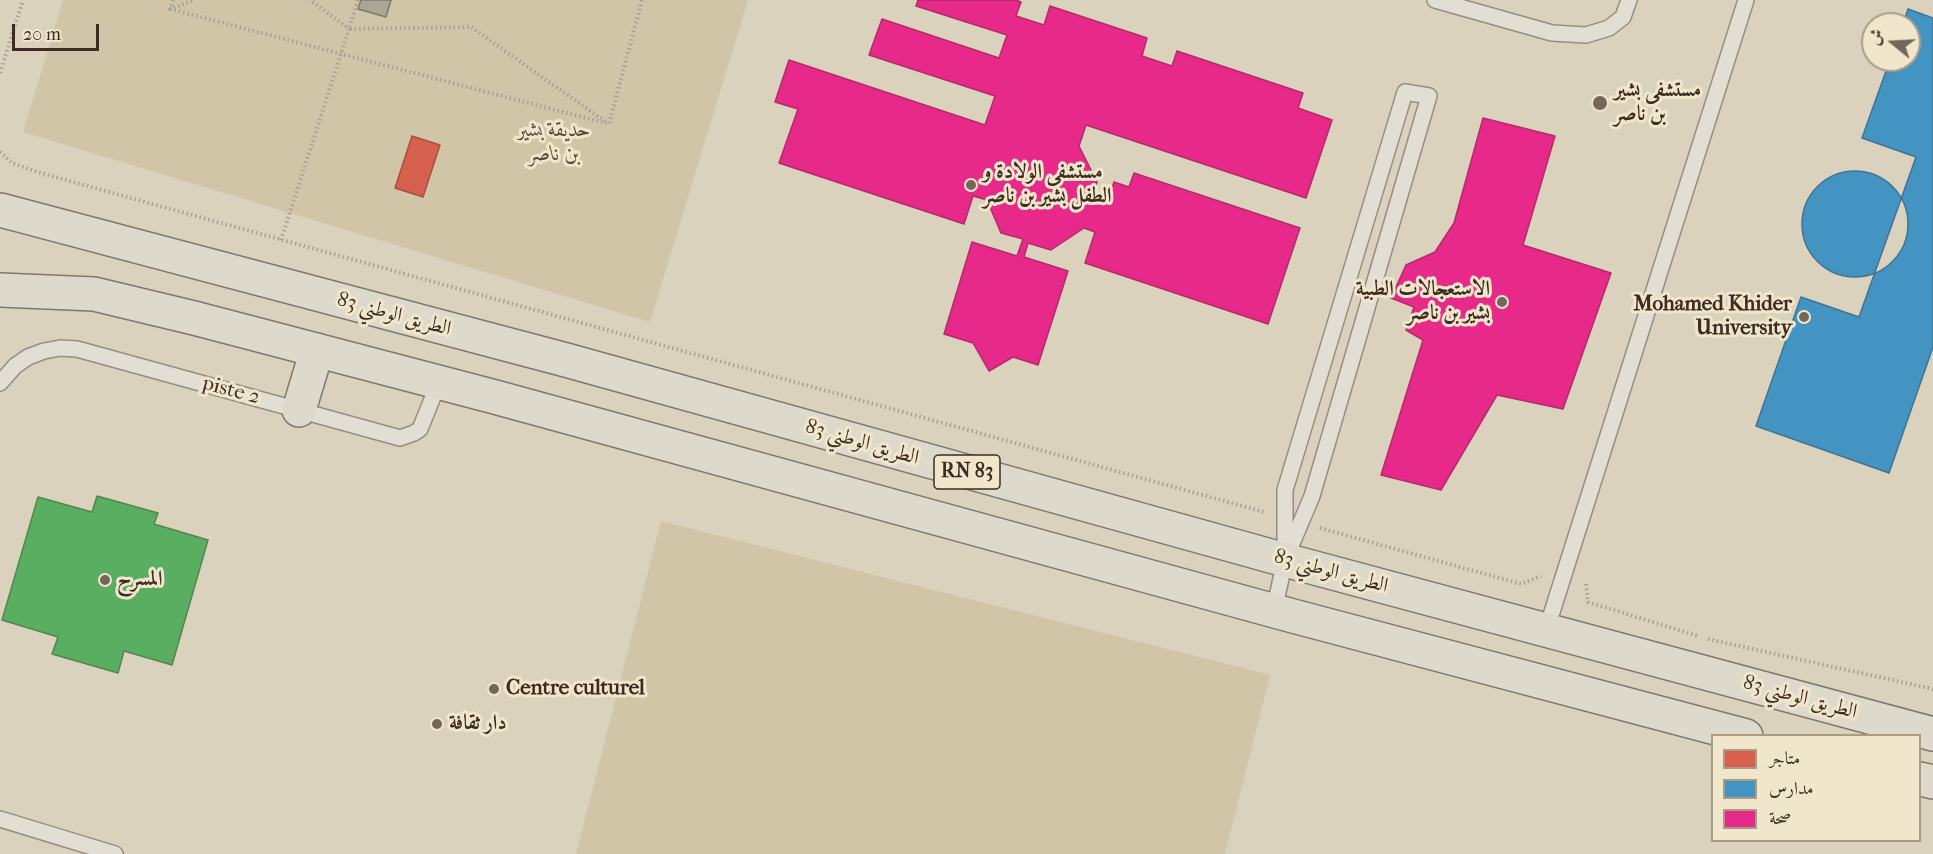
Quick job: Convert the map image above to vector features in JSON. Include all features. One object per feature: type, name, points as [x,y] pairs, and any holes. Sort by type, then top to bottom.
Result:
[{"type":"highway","name":"الطريق الوطني 83","points":[[0,210],[566,360],[1286,560],[1933,734]]},
{"type":"highway","name":"RN 83","points":[[0,290],[94,294],[194,318],[439,382],[1274,611],[1742,734]]},
{"type":"highway","points":[[299,410],[317,350]]},
{"type":"lane","points":[[1435,0],[1542,31],[1586,35],[1609,28],[1623,17],[1629,0]]},
{"type":"lane","points":[[1546,631],[1746,0]]},
{"type":"lane","points":[[1274,611],[1286,560],[1312,496],[1429,96],[1405,92],[1285,490],[1286,560]]},
{"type":"lane","name":"piste 2","points":[[0,383],[15,366],[28,357],[60,348],[77,349],[400,438],[420,429],[439,382]]},
{"type":"lane","points":[[0,819],[115,854]]},
{"type":"path","points":[[0,73],[23,0]]},
{"type":"path","points":[[170,9],[173,0]]},
{"type":"path","points":[[170,9],[194,0]]},
{"type":"path","points":[[310,0],[349,29],[471,27],[609,124]]},
{"type":"path","points":[[281,240],[358,0]]},
{"type":"path","points":[[609,124],[642,0]]},
{"type":"path","points":[[170,9],[342,52],[609,124]]},
{"type":"path","points":[[0,152],[12,163],[37,172],[1285,518]]},
{"type":"path","points":[[1301,523],[1521,584]]},
{"type":"path","points":[[1585,580],[1588,602],[1704,638],[1933,689]]},
{"type":"green space","name":"حديقة بشير بن ناصر","points":[[63,0],[748,0],[650,322],[23,132]]},
{"type":"green space","points":[[661,521],[1270,675],[1225,854],[576,854]]},
{"type":"building: متاجر","points":[[412,136],[440,145],[423,197],[395,188]]},
{"type":"building: مدارس","points":[[1921,14],[1933,18],[1933,347],[1889,473],[1756,426],[1801,297],[1859,317],[1916,157],[1862,138],[1886,72],[1921,72]]},
{"type":"building: مدارس","points":[[1855,171],[1875,175],[1893,186],[1904,204],[1908,224],[1904,244],[1893,262],[1875,273],[1855,277],[1835,273],[1817,262],[1806,244],[1802,224],[1806,204],[1817,186],[1835,175]]},
{"type":"building: صحة","name":"مستشفى الولادة و الطفل بشير بن ناصر","points":[[918,0],[1016,0],[1021,2],[1016,16],[1044,25],[1050,6],[1147,38],[1142,56],[1172,66],[1177,51],[1303,93],[1298,108],[1332,120],[1306,198],[1086,125],[1079,146],[1097,182],[1093,195],[1108,200],[1114,182],[1129,187],[1134,173],[1300,228],[1268,324],[1085,263],[1095,232],[1084,228],[1051,250],[1028,243],[1024,257],[1068,271],[1038,365],[1013,357],[989,371],[973,343],[944,334],[972,242],[1017,256],[1023,239],[1001,233],[987,200],[973,196],[964,224],[779,163],[798,109],[775,102],[789,60],[985,125],[995,96],[869,55],[882,19],[999,58],[1007,35],[916,6]]},
{"type":"building: صحة","name":"الاستعجالات الطبية بشير بن ناصر","points":[[1483,118],[1555,136],[1523,245],[1611,273],[1563,409],[1497,395],[1441,490],[1381,475],[1423,340],[1406,330],[1414,307],[1391,298],[1406,265],[1435,252],[1454,223]]},
{"type":"building: مرافق عامة","name":"المسرح","points":[[97,496],[158,513],[154,524],[208,540],[172,665],[124,651],[118,673],[52,654],[58,637],[2,620],[38,497],[92,512]]},
{"type":"building: أخرى","points":[[361,0],[391,0],[386,17],[358,9]]},
{"type":"place","name":"مستشفى بشير بن ناصر","points":[[1600,103]]},
{"type":"place","name":"مستشفى الولادة و الطفل بشير بن ناصر","points":[[971,185]]},
{"type":"place","name":"الاستعجالات الطبية بشير بن ناصر","points":[[1502,302]]},
{"type":"place","name":"Mohamed Khider University","points":[[1804,317]]},
{"type":"place","name":"المسرح","points":[[105,580]]},
{"type":"place","name":"Centre culturel","points":[[494,689]]},
{"type":"place","name":"دار ثقافة","points":[[437,724]]}]
